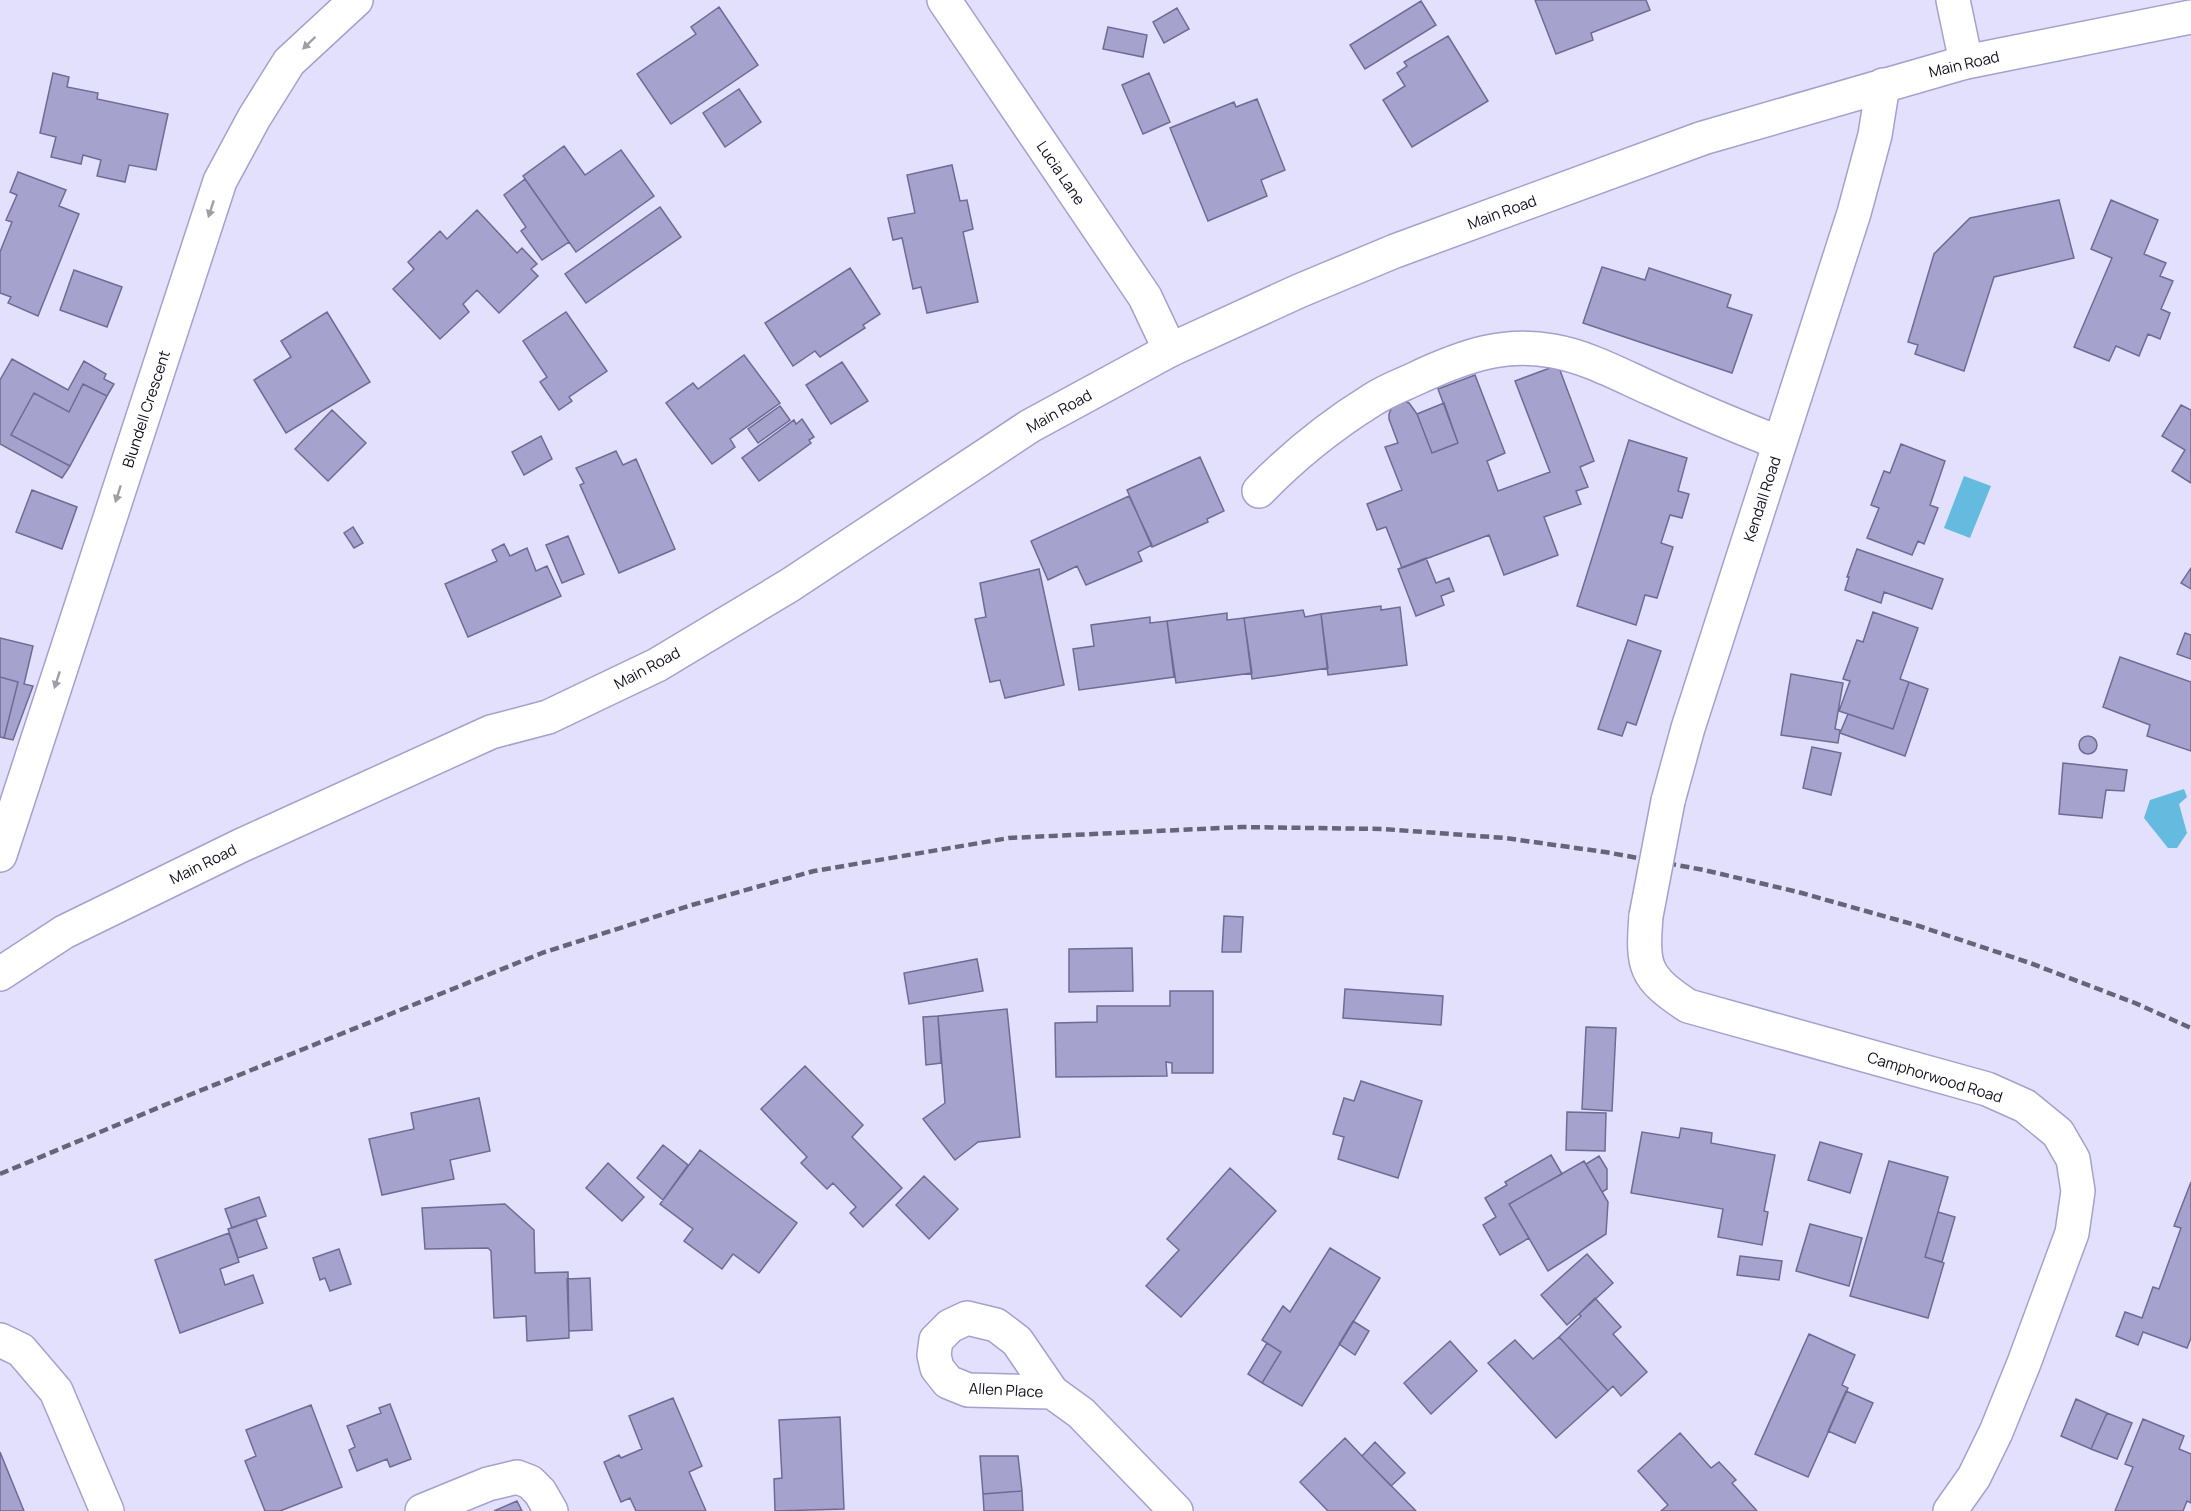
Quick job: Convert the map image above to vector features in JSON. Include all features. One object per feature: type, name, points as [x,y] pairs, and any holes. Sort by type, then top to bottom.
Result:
[{"type":"street","name":"Lucia Lane","points":[[944,0],[1144,297],[1170,350]]},
{"type":"street","points":[[1953,0],[1966,62]]},
{"type":"street","name":"Blundell Crescent","points":[[0,855],[220,181],[254,118],[289,62],[352,1]]},
{"type":"street","name":"Main Road","points":[[0,974],[64,932],[240,846],[491,732],[548,717],[657,665],[790,585],[1030,426],[1170,350],[1299,291],[1395,251],[1703,138],[1966,62],[2191,16]]},
{"type":"street","name":"Kendall Road","points":[[1646,916],[1668,801],[1688,728],[1854,213],[1875,135],[1883,85]]},
{"type":"street","points":[[1258,491],[1318,436],[1373,398],[1447,364],[1485,351],[1518,348],[1554,351],[1602,367],[1715,418],[1780,443]]},
{"type":"street","name":"Camphorwood Road","points":[[1646,916],[1644,946],[1646,967],[1654,981],[1688,1006],[1987,1089],[2025,1106],[2058,1133],[2073,1160],[2078,1191],[2072,1233],[2024,1364],[1996,1432],[1974,1477],[1950,1511]]},
{"type":"street","points":[[0,1340],[21,1350],[56,1391],[107,1511]]},
{"type":"street","name":"Allen Place","points":[[1052,1392],[1081,1413],[1176,1511]]},
{"type":"street","points":[[422,1511],[488,1484],[517,1477],[530,1482],[540,1492],[551,1511]]},
{"type":"water","points":[[1964,476],[1991,486],[1970,538],[1944,528]]},
{"type":"water","points":[[2184,789],[2187,797],[2179,804],[2187,833],[2177,848],[2168,848],[2144,818],[2150,800]]},
{"type":"building","points":[[1535,0],[1646,0],[1650,10],[1591,33],[1593,40],[1556,54]]},
{"type":"building","points":[[1421,1],[1436,25],[1365,69],[1350,45]]},
{"type":"building","points":[[719,7],[758,65],[671,124],[637,74],[696,34],[691,27]]},
{"type":"building","points":[[1177,8],[1189,29],[1164,43],[1153,22]]},
{"type":"building","points":[[1108,27],[1147,35],[1143,57],[1103,49]]},
{"type":"building","points":[[1448,36],[1488,101],[1412,147],[1383,100],[1405,86],[1397,73],[1407,66],[1404,62]]},
{"type":"building","points":[[53,73],[69,77],[67,87],[98,93],[97,99],[168,114],[156,170],[129,165],[125,182],[97,176],[101,160],[83,155],[81,164],[51,157],[56,137],[40,133]]},
{"type":"building","points":[[1149,73],[1170,122],[1143,134],[1122,85]]},
{"type":"building","points":[[739,89],[761,122],[725,147],[703,113]]},
{"type":"building","points":[[1257,99],[1285,170],[1261,180],[1267,196],[1208,221],[1170,128],[1234,102],[1236,107]]},
{"type":"building","points":[[564,146],[585,175],[621,150],[654,196],[576,252],[523,176]]},
{"type":"building","points":[[952,165],[960,201],[967,200],[973,229],[963,232],[978,302],[927,313],[921,287],[913,289],[902,238],[893,240],[888,218],[915,213],[907,175]]},
{"type":"building","points":[[18,172],[66,190],[59,206],[79,214],[38,316],[8,303],[11,297],[0,293],[0,252],[12,222],[6,220],[17,195],[10,192]]},
{"type":"building","points":[[525,179],[569,242],[542,260],[521,231],[526,227],[504,195]]},
{"type":"building","points":[[2059,200],[2074,258],[1994,277],[1964,371],[1915,354],[1918,345],[1908,342],[1934,254],[1970,218]]},
{"type":"building","points":[[2111,200],[2158,220],[2144,254],[2166,263],[2160,276],[2173,281],[2161,309],[2170,313],[2160,339],[2148,334],[2139,356],[2116,346],[2109,361],[2074,347],[2112,258],[2091,249]]},
{"type":"building","points":[[660,207],[681,237],[586,303],[565,274]]},
{"type":"building","points":[[477,210],[517,253],[522,248],[537,264],[531,269],[538,276],[499,313],[477,290],[463,304],[469,312],[440,339],[393,289],[414,269],[408,262],[440,231],[447,239]]},
{"type":"building","points":[[1602,267],[1645,280],[1649,268],[1731,295],[1727,307],[1752,315],[1732,373],[1583,323]]},
{"type":"building","points":[[850,268],[880,314],[863,325],[865,328],[820,357],[815,351],[793,366],[765,323]]},
{"type":"building","points":[[74,270],[122,287],[107,327],[60,310]]},
{"type":"building","points":[[327,312],[370,382],[286,433],[254,380],[291,357],[281,341]]},
{"type":"building","points":[[566,312],[607,371],[569,397],[572,401],[559,410],[540,382],[547,377],[523,341]]},
{"type":"building","points":[[744,355],[780,403],[730,439],[735,447],[712,464],[666,403],[693,383],[698,389]]},
{"type":"building","points":[[12,359],[68,390],[84,361],[106,374],[104,379],[114,384],[107,396],[83,384],[69,412],[34,393],[11,435],[70,466],[62,478],[0,444],[0,380]]},
{"type":"building","points":[[842,362],[868,401],[831,424],[806,385]]},
{"type":"building","points":[[1558,365],[1594,461],[1580,467],[1588,487],[1576,491],[1581,504],[1544,517],[1558,555],[1504,575],[1489,535],[1402,568],[1386,527],[1377,530],[1367,504],[1402,490],[1385,447],[1398,443],[1389,419],[1393,405],[1403,401],[1409,403],[1417,414],[1432,453],[1458,443],[1438,389],[1475,375],[1505,453],[1487,461],[1498,491],[1550,472],[1515,381]]},
{"type":"building","points":[[83,384],[107,396],[70,466],[11,435],[34,393],[69,412]]},
{"type":"building","points":[[1444,403],[1458,443],[1432,453],[1417,414]]},
{"type":"building","points":[[2181,405],[2191,410],[2191,483],[2172,471],[2185,450],[2162,436]]},
{"type":"building","points":[[780,406],[790,420],[758,443],[748,429]]},
{"type":"building","points":[[332,410],[366,443],[328,481],[295,449]]},
{"type":"building","points":[[802,419],[814,437],[809,440],[811,443],[759,481],[742,458],[794,420],[796,424]]},
{"type":"building","points":[[541,436],[552,459],[524,475],[512,452]]},
{"type":"building","points":[[1629,440],[1687,458],[1678,491],[1689,494],[1682,518],[1670,515],[1661,543],[1673,547],[1657,598],[1645,595],[1636,625],[1577,606]]},
{"type":"building","points":[[1901,444],[1945,461],[1930,505],[1938,508],[1924,544],[1918,541],[1912,555],[1867,538],[1879,508],[1871,505],[1884,471],[1890,473]]},
{"type":"building","points":[[616,451],[623,465],[636,459],[675,549],[619,573],[580,485],[584,483],[576,468]]},
{"type":"building","points":[[1200,457],[1224,511],[1207,519],[1208,522],[1152,547],[1127,490]]},
{"type":"building","points":[[32,490],[77,507],[62,549],[16,532]]},
{"type":"building","points":[[1129,496],[1152,545],[1138,552],[1142,561],[1086,585],[1077,566],[1048,580],[1031,541]]},
{"type":"building","points":[[353,527],[363,543],[354,548],[344,533]]},
{"type":"building","points":[[568,536],[584,574],[562,583],[546,545]]},
{"type":"building","points":[[504,544],[510,556],[527,548],[536,571],[547,566],[561,596],[468,637],[445,584],[497,561],[492,550]]},
{"type":"building","points":[[1857,549],[1943,579],[1932,609],[1884,592],[1881,603],[1845,590]]},
{"type":"building","points":[[1426,558],[1436,583],[1449,578],[1454,591],[1441,596],[1444,605],[1416,616],[1398,569]]},
{"type":"building","points":[[2191,568],[2191,589],[2181,583]]},
{"type":"building","points":[[1039,569],[1064,685],[1005,698],[1000,680],[990,682],[975,619],[986,617],[980,583]]},
{"type":"building","points":[[1381,606],[1381,610],[1400,607],[1407,665],[1328,675],[1321,614]]},
{"type":"building","points":[[1303,610],[1305,617],[1321,614],[1328,668],[1252,679],[1244,618]]},
{"type":"building","points":[[1873,612],[1918,628],[1900,679],[1909,682],[1893,729],[1839,711],[1850,681],[1843,679],[1857,640],[1863,642]]},
{"type":"building","points":[[1227,613],[1227,620],[1244,618],[1252,673],[1176,683],[1167,621]]},
{"type":"building","points":[[1150,617],[1150,623],[1167,621],[1174,677],[1079,690],[1073,649],[1094,646],[1091,625]]},
{"type":"building","points":[[2185,633],[2191,635],[2191,659],[2177,654]]},
{"type":"building","points":[[0,638],[33,646],[24,684],[33,686],[13,740],[4,738],[18,682],[0,677]]},
{"type":"building","points":[[1628,640],[1661,651],[1636,725],[1627,722],[1622,736],[1598,729]]},
{"type":"building","points":[[2120,657],[2191,682],[2191,751],[2147,736],[2150,725],[2103,707]]},
{"type":"building","points":[[1791,674],[1843,683],[1835,729],[1840,730],[1838,743],[1781,735]]},
{"type":"building","points":[[0,677],[18,682],[4,738],[0,737]]},
{"type":"building","points":[[1909,682],[1928,689],[1905,756],[1840,733],[1848,714],[1893,729]]},
{"type":"building","points":[[2088,736],[2094,739],[2097,745],[2094,751],[2088,754],[2082,751],[2079,745],[2082,739]]},
{"type":"building","points":[[1812,747],[1841,753],[1831,795],[1803,788]]},
{"type":"building","points":[[2063,763],[2127,770],[2124,791],[2106,790],[2102,818],[2059,814]]},
{"type":"building","points":[[1224,916],[1243,917],[1241,952],[1222,952]]},
{"type":"building","points":[[1132,948],[1133,991],[1069,992],[1069,949]]},
{"type":"building","points":[[977,959],[983,991],[909,1004],[904,973]]},
{"type":"building","points":[[1345,989],[1443,996],[1441,1025],[1343,1018]]},
{"type":"building","points":[[1170,991],[1213,991],[1213,1073],[1172,1073],[1172,1063],[1166,1062],[1167,1076],[1056,1077],[1055,1023],[1097,1022],[1097,1006],[1170,1006]]},
{"type":"building","points":[[1007,1009],[1020,1137],[978,1142],[955,1160],[923,1119],[945,1103],[938,1016]]},
{"type":"building","points":[[938,1016],[941,1063],[926,1065],[923,1017]]},
{"type":"building","points":[[1586,1027],[1616,1028],[1612,1111],[1582,1109]]},
{"type":"building","points":[[805,1066],[863,1125],[852,1137],[902,1188],[863,1227],[850,1213],[856,1207],[833,1183],[827,1189],[801,1163],[807,1157],[761,1109]]},
{"type":"building","points":[[1361,1081],[1422,1101],[1398,1178],[1338,1159],[1344,1137],[1333,1134],[1344,1098],[1354,1101]]},
{"type":"building","points":[[479,1098],[490,1151],[450,1160],[454,1179],[382,1195],[369,1139],[414,1129],[411,1113]]},
{"type":"building","points":[[1567,1112],[1606,1113],[1605,1151],[1566,1150]]},
{"type":"building","points":[[1681,1128],[1712,1133],[1711,1143],[1775,1155],[1764,1211],[1768,1212],[1762,1245],[1718,1237],[1723,1209],[1631,1193],[1642,1132],[1679,1138]]},
{"type":"building","points":[[1820,1142],[1862,1154],[1850,1193],[1808,1180]]},
{"type":"building","points":[[663,1145],[688,1165],[663,1200],[637,1178]]},
{"type":"building","points":[[700,1150],[797,1223],[759,1273],[733,1254],[722,1269],[684,1241],[693,1229],[660,1204]]},
{"type":"building","points":[[1551,1155],[1562,1174],[1509,1204],[1529,1238],[1500,1255],[1483,1225],[1496,1217],[1485,1198],[1507,1185],[1505,1182]]},
{"type":"building","points":[[1599,1156],[1607,1169],[1607,1189],[1602,1192],[1586,1164]]},
{"type":"building","points":[[1584,1161],[1608,1202],[1606,1234],[1548,1271],[1509,1204]]},
{"type":"building","points":[[1889,1161],[1948,1177],[1925,1257],[1944,1263],[1928,1318],[1850,1296]]},
{"type":"building","points":[[608,1163],[644,1197],[622,1221],[586,1188]]},
{"type":"building","points":[[1230,1168],[1276,1211],[1181,1317],[1146,1286],[1179,1250],[1167,1239]]},
{"type":"building","points":[[924,1176],[958,1209],[929,1239],[896,1205]]},
{"type":"building","points":[[2191,1182],[2191,1338],[2187,1348],[2143,1332],[2138,1345],[2116,1336],[2125,1312],[2142,1318],[2153,1287],[2159,1289],[2181,1228],[2174,1226]]},
{"type":"building","points":[[259,1197],[266,1216],[232,1228],[225,1209]]},
{"type":"building","points":[[505,1204],[534,1230],[535,1273],[568,1272],[569,1338],[527,1341],[526,1316],[494,1318],[491,1251],[488,1248],[425,1249],[422,1208]]},
{"type":"building","points":[[1938,1212],[1955,1217],[1942,1262],[1925,1257]]},
{"type":"building","points":[[256,1219],[267,1248],[238,1258],[228,1229]]},
{"type":"building","points":[[1810,1224],[1862,1238],[1849,1286],[1796,1271]]},
{"type":"building","points":[[229,1233],[239,1262],[220,1269],[225,1285],[253,1275],[263,1303],[180,1333],[155,1260]]},
{"type":"building","points":[[1330,1248],[1380,1278],[1302,1406],[1262,1383],[1281,1352],[1262,1340],[1283,1306],[1290,1312]]},
{"type":"building","points":[[339,1249],[351,1284],[330,1291],[325,1278],[320,1280],[313,1258]]},
{"type":"building","points":[[1587,1254],[1613,1283],[1567,1325],[1541,1295]]},
{"type":"building","points":[[1740,1256],[1782,1261],[1779,1280],[1737,1275]]},
{"type":"building","points":[[590,1278],[592,1330],[569,1331],[567,1279]]},
{"type":"building","points":[[1595,1298],[1621,1327],[1613,1334],[1647,1372],[1621,1396],[1613,1386],[1608,1391],[1559,1337],[1581,1316],[1579,1314]]},
{"type":"building","points":[[1353,1321],[1369,1331],[1355,1355],[1339,1344]]},
{"type":"building","points":[[1809,1334],[1855,1355],[1842,1385],[1848,1388],[1808,1477],[1755,1454]]},
{"type":"building","points":[[1559,1337],[1608,1391],[1556,1438],[1488,1363],[1515,1340],[1533,1359]]},
{"type":"building","points":[[1450,1341],[1477,1371],[1431,1414],[1404,1383]]},
{"type":"building","points":[[1267,1343],[1281,1352],[1262,1383],[1248,1374]]},
{"type":"building","points":[[1846,1391],[1873,1403],[1855,1443],[1828,1431]]},
{"type":"building","points":[[673,1398],[702,1466],[689,1472],[706,1511],[636,1511],[630,1498],[621,1502],[604,1462],[642,1449],[629,1416]]},
{"type":"building","points":[[2076,1399],[2107,1413],[2091,1449],[2061,1436]]},
{"type":"building","points":[[390,1404],[411,1459],[390,1467],[387,1459],[357,1471],[349,1450],[355,1447],[347,1426],[381,1413],[379,1408]]},
{"type":"building","points":[[311,1405],[342,1487],[280,1511],[265,1511],[245,1461],[256,1456],[246,1430]]},
{"type":"building","points":[[2107,1413],[2132,1423],[2117,1459],[2091,1449]]},
{"type":"building","points":[[840,1417],[844,1509],[775,1511],[774,1479],[782,1478],[779,1420]]},
{"type":"building","points":[[2143,1419],[2184,1436],[2179,1449],[2191,1454],[2191,1503],[2187,1501],[2183,1511],[2115,1511],[2133,1467],[2125,1464]]},
{"type":"building","points":[[1680,1433],[1711,1468],[1719,1462],[1736,1480],[1732,1483],[1757,1511],[1661,1511],[1668,1505],[1638,1471]]},
{"type":"building","points":[[1345,1438],[1416,1511],[1328,1511],[1300,1482]]},
{"type":"building","points":[[1375,1442],[1405,1473],[1391,1486],[1362,1456]]},
{"type":"building","points":[[0,1452],[24,1511],[0,1511]]},
{"type":"building","points":[[980,1456],[1018,1456],[1022,1491],[983,1494]]},
{"type":"building","points":[[1022,1491],[1023,1511],[984,1511],[983,1494]]},
{"type":"building","points":[[517,1501],[522,1511],[494,1511]]},
{"type":"railway","points":[[0,1174],[542,953],[692,905],[814,871],[1009,838],[1242,827],[1383,829],[1505,838],[1605,852],[1704,870],[1798,892],[1919,926],[2030,963],[2135,1003],[2191,1028]]}]
